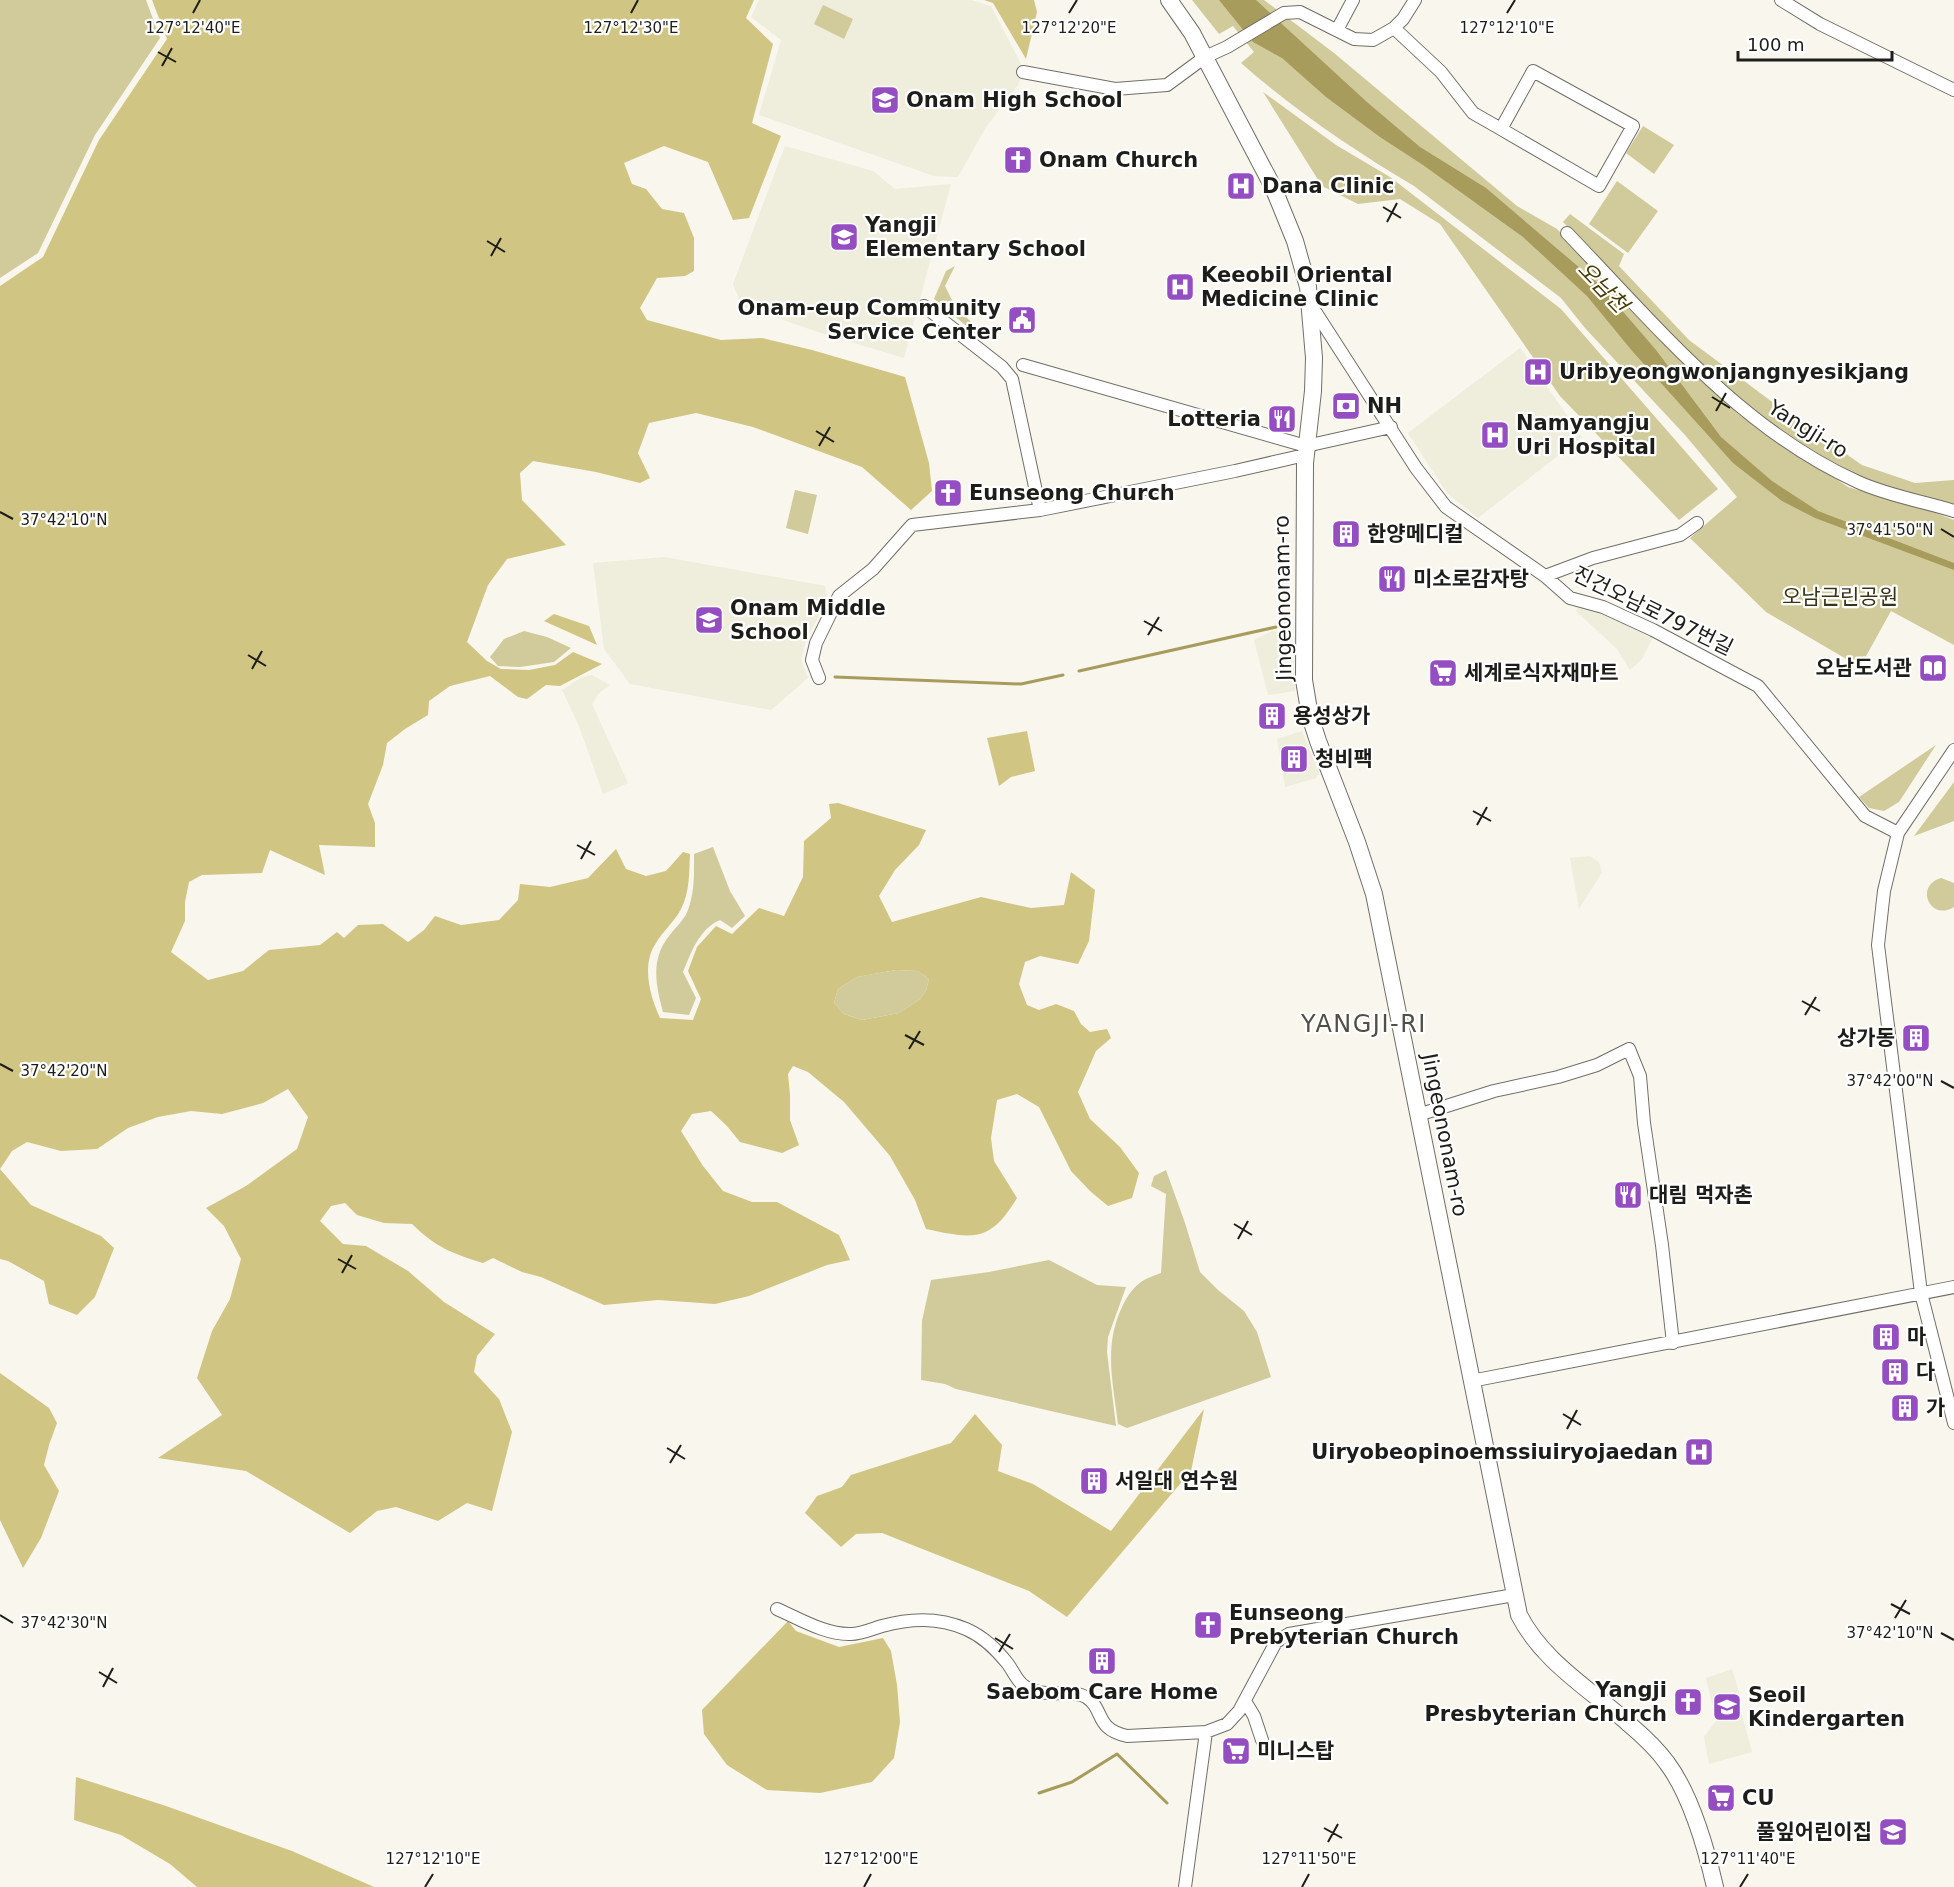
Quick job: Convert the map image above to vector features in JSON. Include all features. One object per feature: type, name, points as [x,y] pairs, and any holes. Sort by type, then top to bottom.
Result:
[{"type":"main road","name":"Jingeononam-ro","points":[[1169,0],[1192,33],[1273,187],[1295,241],[1308,287],[1314,358],[1313,391],[1306,450],[1304,680],[1310,716],[1325,763],[1357,842],[1374,894],[1519,1615],[1536,1644],[1583,1687],[1629,1724],[1667,1763],[1679,1781],[1690,1806],[1715,1887]]},
{"type":"street","points":[[1337,30],[1353,0]]},
{"type":"street","points":[[1023,72],[1115,89],[1167,85],[1205,57],[1227,47],[1284,13],[1300,12],[1354,39],[1373,40],[1394,28],[1403,19],[1415,0]]},
{"type":"street","points":[[1781,0],[1820,24],[1954,90]]},
{"type":"street","points":[[1394,28],[1441,72],[1473,113],[1599,186],[1633,126],[1533,71],[1501,129]]},
{"type":"street","name":"Yangji-ro","points":[[1567,233],[1701,371],[1749,414],[1788,443],[1858,482],[1891,494],[1954,511]]},
{"type":"street","name":"진건오남로797번길","points":[[1310,304],[1416,468],[1446,507],[1545,576],[1570,598],[1603,607],[1653,630],[1758,686],[1865,816],[1898,833]]},
{"type":"street","points":[[924,306],[1002,367],[1012,379],[1040,510]]},
{"type":"street","points":[[1023,365],[1306,450]]},
{"type":"street","points":[[819,678],[812,660],[816,643],[839,596],[873,569],[912,525],[1040,510],[1224,473],[1391,427]]},
{"type":"street","points":[[1545,576],[1593,558],[1680,535],[1698,523]]},
{"type":"street","points":[[1954,750],[1898,833],[1884,891],[1878,945],[1921,1293],[1954,1423]]},
{"type":"street","points":[[1418,1115],[1494,1091],[1558,1077],[1597,1065],[1629,1049],[1640,1076],[1644,1123],[1662,1245],[1673,1342]]},
{"type":"street","points":[[1471,1381],[1954,1287]]},
{"type":"street","points":[[777,1609],[835,1633],[852,1635],[900,1621],[932,1619],[946,1622],[989,1642],[1023,1685],[1044,1694],[1079,1694],[1093,1703],[1101,1721],[1117,1734],[1127,1736],[1206,1732],[1227,1724],[1245,1701],[1271,1649],[1276,1642],[1289,1634],[1514,1595]]},
{"type":"street","points":[[1245,1701],[1254,1716],[1262,1740]]},
{"type":"street","points":[[1185,1887],[1206,1732]]},
{"type":"shaded area","points":[[152,0],[754,0],[746,18],[773,44],[752,123],[781,136],[749,218],[733,220],[708,162],[664,146],[624,163],[632,184],[646,189],[662,209],[684,213],[694,238],[694,271],[685,276],[657,278],[640,308],[647,320],[721,340],[762,338],[905,377],[929,463],[932,491],[911,510],[862,467],[753,427],[696,413],[649,423],[638,453],[650,478],[640,483],[596,472],[533,461],[520,473],[522,500],[566,545],[507,559],[488,585],[467,642],[487,661],[501,669],[529,670],[555,665],[573,652],[602,664],[560,686],[546,685],[527,699],[518,697],[490,676],[450,686],[429,701],[428,715],[387,743],[383,765],[368,804],[375,823],[375,847],[319,845],[325,875],[270,850],[262,873],[202,875],[189,882],[185,902],[185,921],[171,952],[208,980],[243,971],[269,950],[320,945],[337,932],[344,938],[358,925],[383,924],[408,942],[424,930],[435,916],[461,925],[499,920],[518,900],[520,884],[550,887],[588,878],[616,849],[626,869],[646,876],[666,871],[683,852],[690,854],[686,896],[678,913],[651,952],[648,971],[650,990],[660,1018],[693,1020],[701,999],[688,971],[697,947],[716,926],[732,934],[759,908],[784,916],[803,877],[804,841],[831,818],[829,804],[838,803],[926,830],[919,845],[895,870],[879,896],[892,922],[981,897],[1031,908],[1064,905],[1071,872],[1095,890],[1089,941],[1078,964],[1040,956],[1025,962],[1019,984],[1027,1005],[1039,1010],[1056,1004],[1074,1011],[1081,1024],[1090,1032],[1107,1029],[1111,1038],[1096,1051],[1078,1092],[1090,1119],[1120,1147],[1139,1173],[1132,1198],[1108,1206],[1090,1191],[1071,1171],[1039,1107],[1017,1094],[997,1100],[991,1138],[994,1161],[1017,1198],[1007,1213],[989,1230],[979,1234],[956,1235],[926,1229],[915,1200],[890,1156],[844,1102],[808,1072],[793,1066],[788,1074],[790,1120],[799,1145],[782,1153],[740,1142],[711,1111],[692,1114],[681,1131],[703,1166],[723,1191],[752,1202],[777,1202],[839,1235],[850,1260],[827,1265],[749,1296],[715,1304],[658,1300],[604,1305],[493,1258],[483,1263],[453,1253],[429,1239],[412,1224],[384,1223],[357,1215],[345,1203],[331,1206],[320,1221],[343,1244],[366,1246],[408,1271],[444,1302],[495,1334],[477,1356],[474,1372],[499,1399],[512,1432],[492,1511],[467,1503],[438,1521],[396,1507],[377,1511],[350,1533],[246,1471],[158,1458],[222,1415],[197,1378],[212,1331],[230,1299],[241,1259],[224,1226],[206,1208],[246,1186],[297,1149],[308,1117],[288,1089],[263,1103],[222,1114],[191,1111],[158,1117],[128,1128],[97,1149],[61,1151],[27,1142],[12,1151],[0,1169],[0,286],[43,257],[99,140],[167,39]],"holes":[[[896,970],[918,971],[929,979],[926,991],[920,999],[899,1013],[862,1020],[844,1014],[834,1003],[838,989],[857,977]]]},
{"type":"shaded area","name":"Onam High School","points":[[759,0],[971,0],[991,6],[1023,72],[1018,85],[986,127],[958,177],[934,176],[759,115],[781,40],[751,17]]},
{"type":"shaded area","points":[[984,0],[1034,0],[1037,12],[1026,59],[993,3]]},
{"type":"shaded area","points":[[1219,0],[1256,0],[1368,103],[1420,147],[1486,188],[1601,286],[1656,350],[1721,437],[1772,481],[1818,511],[1954,563],[1954,570],[1815,518],[1782,501],[1733,463],[1633,352],[1587,296],[1523,237],[1326,97],[1282,58],[1253,42]]},
{"type":"shaded area","name":"Yangji Elementary School","points":[[785,146],[873,171],[895,189],[951,184],[904,358],[742,306],[733,284]]},
{"type":"shaded area","name":"Namyangju Uri Hospital","points":[[1520,348],[1582,437],[1478,518],[1447,493],[1408,433]]},
{"type":"shaded area","name":"Onam Middle School","points":[[665,557],[825,586],[827,601],[806,640],[801,660],[808,678],[771,710],[630,684],[604,649],[593,563]]},
{"type":"shaded area","points":[[1579,606],[1606,613],[1653,637],[1642,659],[1630,670],[1616,648],[1576,611]]},
{"type":"shaded area","points":[[554,614],[589,626],[597,645],[544,621]]},
{"type":"shaded area","points":[[1272,631],[1292,633],[1295,691],[1268,695],[1254,640]]},
{"type":"shaded area","points":[[592,675],[610,685],[598,694],[592,704],[628,783],[603,794],[579,726],[562,690],[582,677]]},
{"type":"shaded area","points":[[1027,731],[1035,771],[1011,777],[999,786],[987,738]]},
{"type":"shaded area","points":[[1302,731],[1319,773],[1316,778],[1285,787],[1277,739]]},
{"type":"shaded area","points":[[1590,856],[1599,862],[1602,872],[1579,909],[1570,858]]},
{"type":"shaded area","points":[[0,1169],[31,1205],[101,1236],[114,1248],[95,1297],[77,1315],[49,1304],[44,1281],[0,1259]]},
{"type":"shaded area","points":[[0,1373],[49,1408],[57,1423],[44,1465],[59,1491],[41,1538],[23,1568],[0,1520]]},
{"type":"shaded area","points":[[1204,1409],[1191,1471],[1067,1617],[1029,1591],[882,1533],[856,1534],[841,1547],[805,1513],[817,1496],[842,1487],[851,1475],[951,1443],[975,1414],[1002,1445],[998,1471],[1033,1484],[1111,1531]]},
{"type":"shaded area","points":[[788,1621],[796,1631],[839,1647],[883,1638],[891,1651],[900,1722],[894,1758],[872,1782],[820,1793],[767,1790],[727,1765],[704,1734],[702,1710]]},
{"type":"shaded area","name":"Seoil Kindergarten","points":[[1732,1669],[1752,1752],[1709,1764],[1704,1737],[1716,1721],[1706,1678]]},
{"type":"shaded area","points":[[76,1777],[292,1851],[374,1887],[197,1887],[170,1864],[121,1835],[74,1820]]},
{"type":"green space","points":[[0,0],[146,0],[160,38],[95,135],[38,253],[0,278]]},
{"type":"green space","name":"오남근린공원","points":[[1192,0],[1264,0],[1334,53],[1517,206],[1557,229],[1605,281],[1738,414],[1848,487],[1954,520],[1954,645],[1891,611],[1860,667],[1766,612],[1690,538],[1737,497],[1685,435],[1585,328],[1561,298],[1414,186],[1325,129],[1282,97],[1241,63],[1254,52],[1233,26],[1219,34]]},
{"type":"green space","points":[[823,5],[853,19],[844,39],[814,24]]},
{"type":"green space","points":[[1263,92],[1336,145],[1390,177],[1561,309],[1718,489],[1679,520],[1560,396],[1440,224],[1400,199],[1358,204],[1322,186]]},
{"type":"green space","points":[[1643,126],[1674,145],[1654,174],[1626,153]]},
{"type":"green space","points":[[1617,181],[1658,211],[1628,253],[1589,224]]},
{"type":"green space","points":[[1570,214],[1624,254],[1619,266],[1689,340],[1791,416],[1862,465],[1915,483],[1954,480],[1954,506],[1902,493],[1860,478],[1787,437],[1740,401],[1693,356],[1563,222]]},
{"type":"green space","points":[[955,266],[945,286],[955,306],[975,326],[976,334],[934,299],[946,271]]},
{"type":"green space","points":[[795,490],[817,495],[808,534],[786,528]]},
{"type":"green space","points":[[524,631],[547,637],[571,648],[554,662],[520,667],[498,666],[490,657],[504,639]]},
{"type":"green space","points":[[1936,745],[1899,802],[1884,811],[1869,808],[1859,797]]},
{"type":"green space","points":[[1954,782],[1954,821],[1914,836]]},
{"type":"green space","points":[[713,847],[730,891],[745,916],[732,928],[720,920],[706,929],[697,942],[683,972],[696,998],[689,1015],[663,1012],[656,973],[659,954],[688,910],[693,889],[694,854]]},
{"type":"green space","points":[[1941,878],[1954,883],[1954,907],[1945,910],[1932,907],[1927,895],[1928,888]]},
{"type":"green space","points":[[896,970],[918,971],[929,979],[926,991],[920,999],[899,1013],[862,1020],[844,1014],[834,1003],[838,989],[857,977]]},
{"type":"green space","points":[[1166,1170],[1200,1272],[1244,1311],[1257,1332],[1271,1377],[1127,1428],[1118,1424],[1111,1364],[1113,1335],[1123,1305],[1132,1291],[1144,1280],[1161,1273],[1166,1194],[1151,1186],[1154,1176]]},
{"type":"green space","points":[[1049,1260],[1097,1285],[1126,1287],[1108,1337],[1107,1352],[1116,1426],[921,1380],[922,1321],[931,1280],[989,1272]]},
{"type":"waterway","points":[[1079,671],[1276,627]]},
{"type":"waterway","points":[[835,677],[1021,684],[1063,675]]},
{"type":"waterway","points":[[1039,1793],[1072,1782],[1117,1754],[1167,1803]]},
{"type":"place","name":"Onam High School","points":[[885,100]]},
{"type":"place","name":"Onam Church","points":[[1018,160]]},
{"type":"place","name":"Dana Clinic","points":[[1241,186]]},
{"type":"place","name":"Yangji Elementary School","points":[[844,237]]},
{"type":"place","name":"Keeobil Oriental Medicine Clinic","points":[[1180,287]]},
{"type":"place","name":"Onam-eup Community Service Center","points":[[1022,320]]},
{"type":"place","name":"Uribyeongwonjangnyesikjang","points":[[1538,372]]},
{"type":"place","name":"NH","points":[[1346,406]]},
{"type":"place","name":"Lotteria","points":[[1282,419]]},
{"type":"place","name":"Namyangju Uri Hospital","points":[[1495,435]]},
{"type":"place","name":"Eunseong Church","points":[[948,493]]},
{"type":"place","name":"한양메디컬","points":[[1346,534]]},
{"type":"place","name":"미소로감자탕","points":[[1392,579]]},
{"type":"place","name":"Onam Middle School","points":[[709,620]]},
{"type":"place","name":"오남도서관","points":[[1933,668]]},
{"type":"place","name":"세계로식자재마트","points":[[1443,673]]},
{"type":"place","name":"용성상가","points":[[1272,716]]},
{"type":"place","name":"청비팩","points":[[1294,759]]},
{"type":"place","name":"상가동","points":[[1916,1038]]},
{"type":"place","name":"대림 먹자촌","points":[[1628,1195]]},
{"type":"place","name":"마","points":[[1886,1337]]},
{"type":"place","name":"다","points":[[1895,1372]]},
{"type":"place","name":"가","points":[[1905,1408]]},
{"type":"place","name":"Uiryobeopinoemssiuiryojaedan","points":[[1699,1452]]},
{"type":"place","name":"서일대 연수원","points":[[1094,1481]]},
{"type":"place","name":"Eunseong Prebyterian Church","points":[[1208,1625]]},
{"type":"place","name":"Saebom Care Home","points":[[1102,1661]]},
{"type":"place","name":"Yangji Presbyterian Church","points":[[1688,1702]]},
{"type":"place","name":"Seoil Kindergarten","points":[[1727,1707]]},
{"type":"place","name":"미니스탑","points":[[1236,1751]]},
{"type":"place","name":"CU","points":[[1721,1798]]},
{"type":"place","name":"풀잎어린이집","points":[[1893,1832]]},
{"type":"district","name":"YANGJI-RI","points":[[1364,1024]]},
{"type":"water label","name":"오남천","points":[[1603,287]]}]
